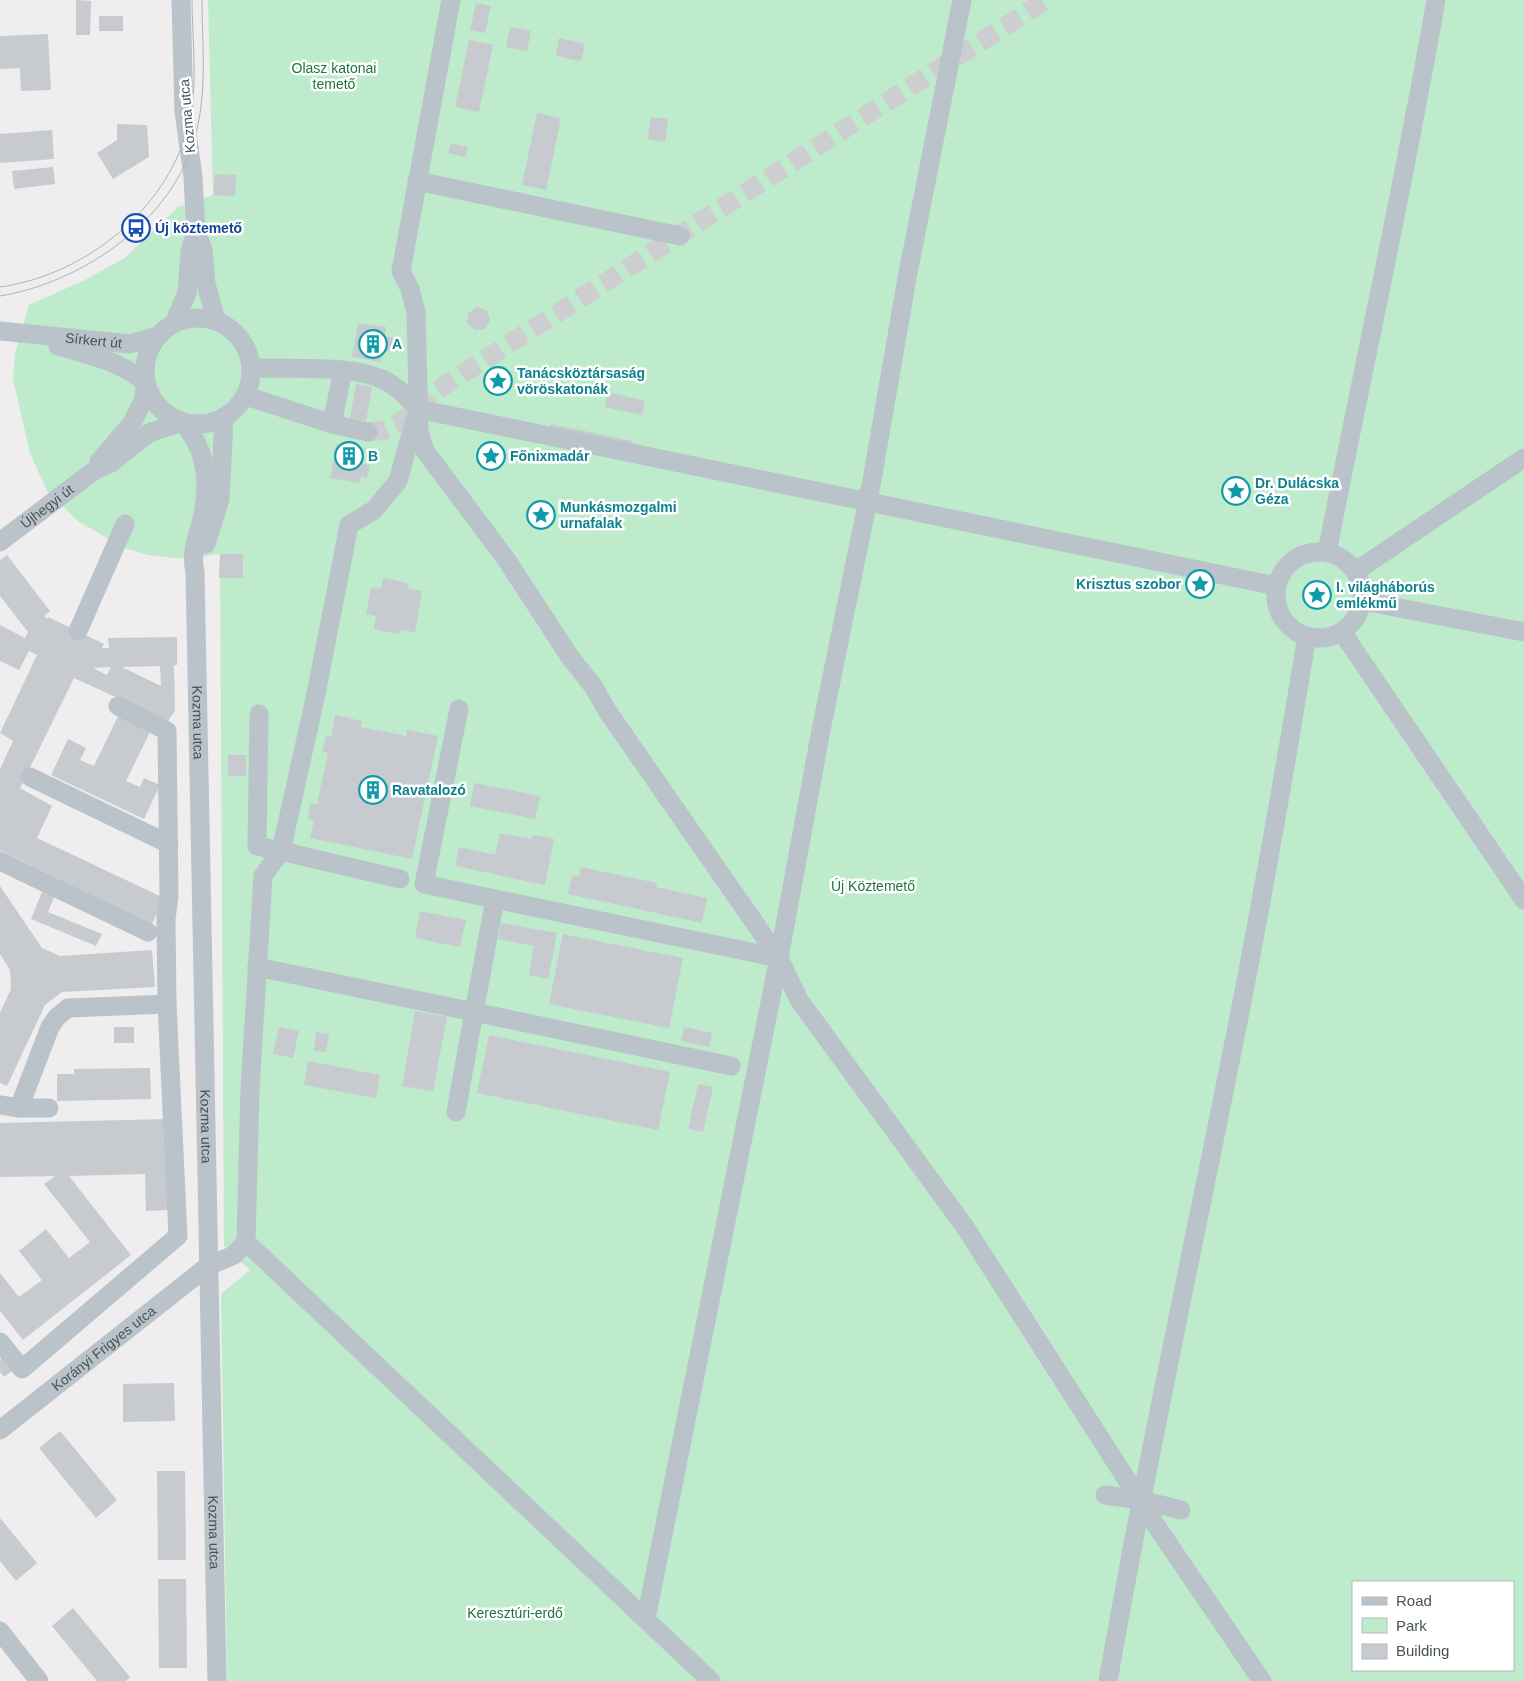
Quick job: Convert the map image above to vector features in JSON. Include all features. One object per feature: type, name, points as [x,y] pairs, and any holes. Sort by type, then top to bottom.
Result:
[{"type":"street","name":"Kozma utca","points":[[181,0],[184,111],[196,232],[203,250],[209,300],[216,320]]},
{"type":"street","points":[[451,0],[401,271],[410,289],[416,312],[419,432],[425,451],[506,559],[570,656],[594,686],[608,712],[779,958],[799,1000],[966,1227],[1118,1466],[1262,1681]]},
{"type":"street","points":[[646,1619],[779,958],[820,730],[868,501],[907,278],[962,0]]},
{"type":"street","points":[[1328,552],[1363,368],[1410,148],[1436,0]]},
{"type":"street","points":[[417,182],[680,236]]},
{"type":"street","name":"Kozma utca","points":[[174,323],[187,293],[190,252],[196,232]]},
{"type":"street","name":"Kozma utca","points":[[216,320],[201,316],[174,323],[157,336],[146,356],[146,383],[150,394],[162,412],[182,422],[210,423],[224,417],[239,405],[246,396]]},
{"type":"street","points":[[216,320],[228,327],[244,343],[249,354],[252,368],[251,383],[246,396],[332,424],[368,432]]},
{"type":"street","name":"Sírkert út","points":[[0,331],[29,336],[43,334],[130,344],[157,336]]},
{"type":"street","name":"Sírkert út","points":[[29,336],[40,342],[114,362],[126,368],[146,383]]},
{"type":"street","points":[[252,368],[342,370],[378,377],[402,392],[418,409],[1276,586]]},
{"type":"street","points":[[332,424],[342,370]]},
{"type":"street","name":"Újhegyi út","points":[[95,470],[102,457],[132,423],[142,401],[146,383]]},
{"type":"street","points":[[418,409],[398,481],[374,510],[349,525],[316,694],[281,850],[263,876],[257,967],[246,1242],[711,1681]]},
{"type":"street","name":"Kozma utca","points":[[195,572],[218,512],[224,417]]},
{"type":"street","name":"Kozma utca","points":[[182,422],[201,449],[206,473],[205,506],[192,560],[195,572],[217,1681]]},
{"type":"street","name":"Újhegyi út","points":[[0,542],[95,470],[111,463],[149,433],[182,422]]},
{"type":"street","points":[[1356,571],[1524,458]]},
{"type":"street","points":[[78,632],[125,524]]},
{"type":"street","points":[[1310,552],[1328,552],[1344,558],[1356,571],[1362,586],[1363,601],[1356,619],[1342,632],[1324,638],[1307,636],[1292,629],[1283,618],[1276,604],[1276,586],[1283,570],[1296,558],[1310,552]]},
{"type":"street","points":[[1363,601],[1524,632]]},
{"type":"street","points":[[1342,632],[1524,900]]},
{"type":"street","points":[[1108,1681],[1141,1500],[1233,1050],[1276,822],[1307,636]]},
{"type":"street","points":[[0,1342],[22,1369],[178,1236],[167,1004],[169,844],[167,731],[118,706]]},
{"type":"street","points":[[459,709],[424,884],[779,958]]},
{"type":"street","points":[[259,714],[257,846],[400,879]]},
{"type":"street","points":[[30,777],[169,844]]},
{"type":"street","points":[[0,861],[148,932]]},
{"type":"street","points":[[456,1112],[495,899]]},
{"type":"street","points":[[257,967],[731,1066]]},
{"type":"street","points":[[18,1108],[50,1028],[56,1017],[68,1008],[167,1004]]},
{"type":"street","points":[[0,1104],[18,1108],[49,1108]]},
{"type":"street","name":"Korányi Frigyes utca","points":[[0,1430],[208,1266],[234,1255],[246,1242]]},
{"type":"street","points":[[1105,1496],[1141,1500],[1181,1510]]},
{"type":"street","points":[[0,1631],[39,1681]]},
{"type":"green space","name":"Új Köztemető","points":[[208,0],[1524,0],[1524,1681],[227,1681],[221,1294],[250,1270],[224,1246],[220,554],[192,558],[148,555],[124,548],[78,521],[47,491],[30,453],[13,379],[15,354],[29,305],[85,280],[125,258],[178,207],[213,195]]},
{"type":"building","points":[[76,0],[91,1],[90,35],[76,35]]},
{"type":"building","points":[[476,3],[491,6],[485,33],[470,30]]},
{"type":"building","points":[[99,16],[123,16],[123,31],[99,31]]},
{"type":"building","points":[[510,27],[531,31],[527,51],[506,47]]},
{"type":"building","points":[[48,34],[51,90],[21,91],[20,68],[0,69],[0,36]]},
{"type":"building","points":[[559,38],[585,44],[581,61],[556,56]]},
{"type":"building","points":[[469,40],[493,45],[479,112],[455,107]]},
{"type":"building","points":[[537,113],[561,118],[546,190],[522,185]]},
{"type":"building","points":[[651,117],[668,119],[665,142],[648,139]]},
{"type":"building","points":[[117,124],[147,125],[149,157],[113,179],[97,153],[117,140]]},
{"type":"building","points":[[52,130],[54,159],[0,163],[0,134]]},
{"type":"building","points":[[451,143],[468,147],[465,157],[448,153]]},
{"type":"building","points":[[53,167],[55,184],[14,189],[12,171]]},
{"type":"building","points":[[215,174],[236,175],[235,196],[213,195]]},
{"type":"building","points":[[477,307],[487,310],[490,320],[485,329],[475,330],[467,323],[468,313]]},
{"type":"building","name":"A","points":[[358,323],[386,327],[385,337],[394,338],[391,351],[382,350],[380,362],[352,357]]},
{"type":"building","points":[[356,384],[372,387],[366,421],[350,418]]},
{"type":"building","points":[[608,392],[645,401],[642,415],[605,407]]},
{"type":"building","points":[[551,424],[633,441],[631,449],[549,433]]},
{"type":"building","name":"B","points":[[336,444],[365,449],[363,464],[370,465],[367,478],[361,477],[360,483],[330,478]]},
{"type":"building","points":[[220,554],[243,554],[243,578],[219,578]]},
{"type":"building","points":[[7,555],[50,611],[44,616],[47,619],[48,617],[104,644],[102,648],[109,648],[108,638],[177,637],[177,665],[174,665],[175,711],[168,721],[74,678],[20,788],[52,806],[37,838],[164,898],[152,924],[0,850],[0,769],[13,741],[0,733],[37,655],[29,651],[19,670],[0,661],[0,625],[25,638],[28,632],[0,596],[0,560]],"holes":[[[160,666],[161,686],[122,667]],[[111,667],[107,675],[93,668]]]},
{"type":"building","points":[[383,578],[408,583],[407,588],[422,591],[415,632],[399,630],[399,634],[374,629],[376,616],[366,614],[371,587],[381,589]]},
{"type":"building","points":[[120,712],[152,728],[126,781],[140,787],[144,778],[160,785],[144,819],[51,775],[68,739],[86,748],[80,760],[94,766]]},
{"type":"building","name":"Ravatalozó","points":[[335,715],[362,721],[361,727],[406,736],[407,730],[438,736],[412,859],[310,838],[314,820],[308,819],[309,811],[311,803],[317,804],[328,753],[322,752],[326,736],[331,737]]},
{"type":"building","points":[[228,755],[246,755],[246,776],[228,776]]},
{"type":"building","points":[[474,783],[540,796],[535,819],[470,806]]},
{"type":"building","points":[[500,833],[532,839],[533,835],[554,839],[545,885],[455,866],[459,847],[495,855]]},
{"type":"building","points":[[581,867],[657,883],[656,887],[707,898],[702,923],[568,894],[572,876],[579,877]]},
{"type":"building","points":[[0,886],[42,948],[60,956],[152,950],[155,987],[62,992],[45,1005],[7,1086],[0,1083],[0,1013],[11,989],[10,970],[0,954]]},
{"type":"building","points":[[42,892],[54,897],[48,912],[102,934],[96,946],[31,919]]},
{"type":"building","points":[[420,911],[466,920],[460,947],[415,938]]},
{"type":"building","points":[[501,923],[557,933],[548,979],[529,975],[534,946],[498,939]]},
{"type":"building","points":[[563,934],[683,958],[669,1028],[549,1004]]},
{"type":"building","points":[[415,1011],[447,1017],[433,1091],[402,1086]]},
{"type":"building","points":[[114,1027],[134,1027],[134,1043],[114,1043]]},
{"type":"building","points":[[279,1027],[299,1031],[293,1058],[273,1054]]},
{"type":"building","points":[[684,1027],[712,1033],[709,1047],[681,1041]]},
{"type":"building","points":[[316,1032],[329,1034],[326,1052],[314,1051]]},
{"type":"building","points":[[489,1035],[670,1072],[658,1130],[477,1093]]},
{"type":"building","points":[[308,1061],[380,1075],[376,1098],[304,1085]]},
{"type":"building","points":[[150,1068],[151,1099],[57,1101],[57,1074],[74,1074],[74,1069]]},
{"type":"building","points":[[698,1084],[713,1087],[703,1132],[688,1129]]},
{"type":"building","points":[[169,1119],[171,1210],[146,1211],[145,1174],[69,1176],[131,1255],[23,1340],[0,1311],[0,1273],[19,1297],[42,1280],[19,1251],[46,1229],[69,1258],[90,1242],[44,1184],[55,1176],[0,1177],[0,1123]]},
{"type":"building","points":[[4,1356],[15,1369],[4,1377],[0,1372],[0,1360]]},
{"type":"building","points":[[174,1383],[175,1421],[123,1422],[123,1384]]},
{"type":"building","points":[[60,1431],[117,1500],[96,1518],[39,1448]]},
{"type":"building","points":[[157,1471],[185,1471],[186,1560],[158,1560]]},
{"type":"building","points":[[0,1518],[37,1563],[16,1581],[0,1561]]},
{"type":"building","points":[[158,1579],[186,1579],[187,1668],[159,1668]]},
{"type":"building","points":[[73,1608],[130,1677],[126,1681],[97,1681],[52,1626]]},
{"type":"tunnel","points":[[368,432],[387,429],[403,420],[431,394],[1046,0]]},
{"type":"tram line","points":[[0,287],[32,280],[64,268],[94,251],[121,231],[145,207],[165,180],[180,150],[190,118],[194,89],[192,0]]},
{"type":"tram line","points":[[0,296],[32,288],[64,276],[95,260],[123,240],[149,217],[170,190],[187,161],[200,113],[203,81],[202,0]]},
{"type":"place","name":"Új köztemető","points":[[136,228]]},
{"type":"place","name":"A","points":[[373,344]]},
{"type":"place","name":"Tanácsköztársaság vöröskatonák","points":[[498,381]]},
{"type":"place","name":"B","points":[[349,456]]},
{"type":"place","name":"Főnixmadár","points":[[491,456]]},
{"type":"place","name":"Dr. Dulácska Géza","points":[[1236,491]]},
{"type":"place","name":"Munkásmozgalmi urnafalak","points":[[541,515]]},
{"type":"place","name":"Krisztus szobor","points":[[1200,584]]},
{"type":"place","name":"I. világháborús emlékmű","points":[[1317,595]]},
{"type":"place","name":"Ravatalozó","points":[[373,790]]},
{"type":"park label","name":"Olasz katonai temető","points":[[334,76]]},
{"type":"park label","name":"Keresztúri-erdő","points":[[515,1613]]}]
